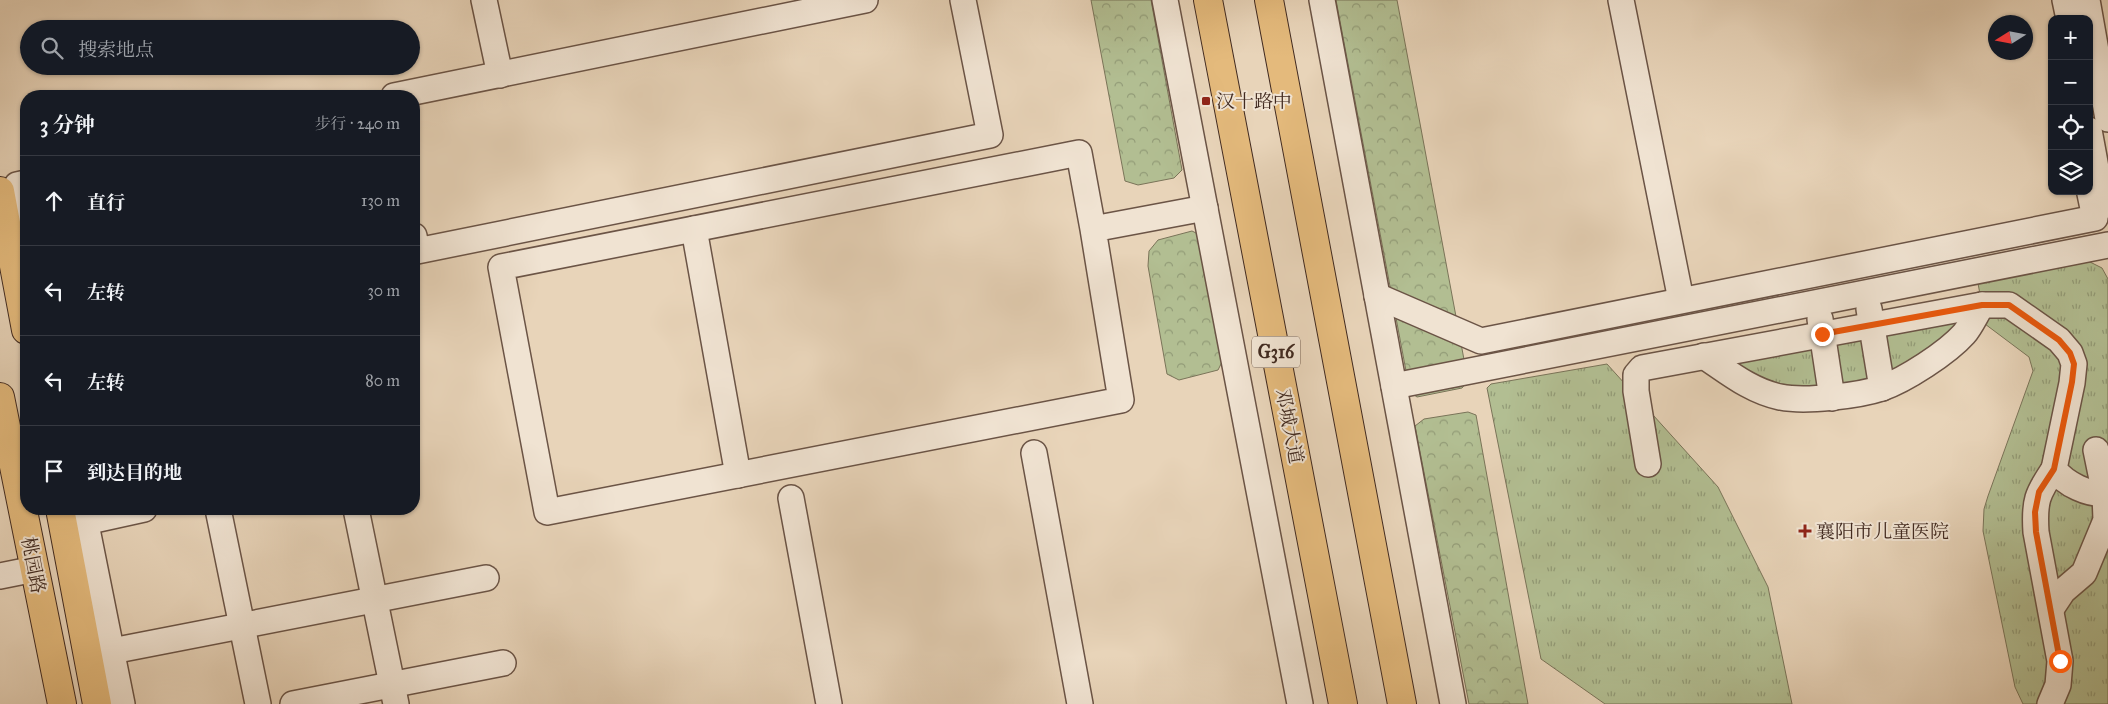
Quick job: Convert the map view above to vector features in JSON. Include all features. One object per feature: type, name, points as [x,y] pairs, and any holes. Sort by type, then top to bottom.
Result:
[{"type":"main road","name":"邓城大道","points":[[1208,0],[1343,704]]},
{"type":"main road","points":[[1269,0],[1402,704]]},
{"type":"main road","points":[[0,191],[20,298]]},
{"type":"main road","name":"桃园路","points":[[0,397],[20,498]]},
{"type":"main road","name":"桃园路","points":[[23,515],[62,704]]},
{"type":"main road","name":"桃园路","points":[[61,515],[97,704]]},
{"type":"street","points":[[484,0],[500,75]]},
{"type":"street","points":[[420,91],[865,0]]},
{"type":"street","points":[[420,250],[990,135],[963,0]]},
{"type":"street","points":[[1165,0],[1300,704]]},
{"type":"street","points":[[1322,0],[1452,704]]},
{"type":"street","points":[[1621,0],[1681,300]]},
{"type":"street","points":[[2055,0],[2057,15]]},
{"type":"street","points":[[2065,0],[2068,15]]},
{"type":"street","points":[[2087,0],[2107,104]]},
{"type":"street","points":[[2093,150],[2108,232]]},
{"type":"street","points":[[1079,153],[1093,229],[1122,400],[547,512],[501,267],[1079,153]]},
{"type":"street","points":[[20,184],[17,185],[20,201]]},
{"type":"street","points":[[1377,296],[1481,341],[2094,218],[2090,195]]},
{"type":"street","points":[[1093,229],[1205,208]]},
{"type":"street","points":[[694,229],[738,474]]},
{"type":"street","points":[[1394,386],[2108,244]]},
{"type":"street","points":[[1865,292],[1882,388]]},
{"type":"street","points":[[1817,302],[1832,398]]},
{"type":"street","points":[[1704,356],[1747,385],[1780,397],[1832,398],[1882,388],[1944,354],[1965,333],[1982,305]]},
{"type":"street","points":[[1648,464],[1636,391],[1636,375],[1642,368],[1982,305],[2009,305],[2059,340],[2070,353],[2074,364],[2054,469],[2039,492],[2036,505],[2036,532],[2060,661],[2058,685],[2050,704]]},
{"type":"street","points":[[2051,609],[2063,591],[2084,574],[2103,534],[2098,493],[2096,450]]},
{"type":"street","points":[[1034,453],[1080,704]]},
{"type":"street","points":[[2054,469],[2060,477],[2098,493]]},
{"type":"street","points":[[2036,505],[2046,492],[2055,486],[2098,493]]},
{"type":"street","points":[[791,498],[829,704]]},
{"type":"street","points":[[84,515],[122,704]]},
{"type":"street","points":[[219,515],[258,704]]},
{"type":"street","points":[[357,515],[394,694]]},
{"type":"street","points":[[0,576],[34,569]]},
{"type":"street","points":[[2044,569],[2051,580],[2062,584],[2076,582]]},
{"type":"street","points":[[112,651],[486,578]]},
{"type":"street","points":[[293,704],[394,694],[503,663]]},
{"type":"green space","points":[[1091,0],[1151,0],[1182,170],[1174,178],[1138,185],[1125,181]]},
{"type":"green space","points":[[1336,0],[1397,0],[1468,381],[1462,388],[1417,397],[1410,392]]},
{"type":"green space","points":[[1192,231],[1202,236],[1223,360],[1218,370],[1179,380],[1167,374],[1148,266],[1149,251],[1158,240]]},
{"type":"green space","points":[[2082,258],[2102,268],[2108,279],[2108,704],[2023,704],[2015,687],[1983,531],[1984,509],[1988,496],[2033,371],[2029,357],[1985,324],[1944,354],[1816,399],[1704,356],[1982,305],[1977,278]]},
{"type":"green space","points":[[1607,364],[1718,487],[1768,587],[1792,704],[1605,704],[1541,659],[1487,388],[1491,384]]},
{"type":"green space","points":[[1468,412],[1476,415],[1528,704],[1469,704],[1415,426],[1424,419]]},
{"type":"place","name":"汉十路中","points":[[1206,101]]},
{"type":"place","name":"襄阳市儿童医院","points":[[1805,531]]},
{"type":"route","points":[[1822,334],[1982,305],[2009,305],[2059,340],[2070,353],[2074,364],[2072,382],[2054,469],[2039,492],[2035,512],[2036,532],[2060,661]]}]
